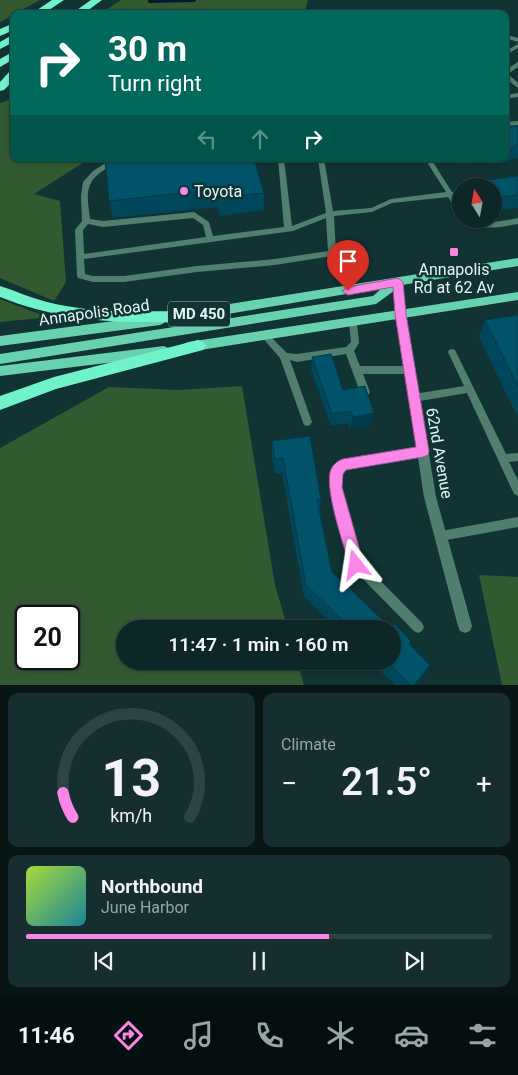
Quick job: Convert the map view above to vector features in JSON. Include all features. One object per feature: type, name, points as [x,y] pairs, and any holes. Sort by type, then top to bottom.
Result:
[{"type":"highway","points":[[43,10],[59,0]]},
{"type":"highway","points":[[54,10],[68,0]]},
{"type":"highway","points":[[82,10],[98,0]]},
{"type":"highway","points":[[87,10],[98,0]]},
{"type":"highway","points":[[0,88],[10,77]]},
{"type":"highway","points":[[0,291],[22,301],[73,314],[103,317],[190,316]]},
{"type":"highway","points":[[0,403],[54,383],[198,346]]},
{"type":"main road","name":"Annapolis Road","points":[[0,341],[190,316],[518,262]]},
{"type":"main road","points":[[0,359],[376,300],[398,282]]},
{"type":"main road","name":"MD 450","points":[[0,371],[198,346],[518,296]]},
{"type":"street","name":"62nd Avenue","points":[[398,282],[401,314],[430,497],[465,626]]},
{"type":"lane","points":[[112,162],[88,177],[84,184],[86,221],[79,230],[81,276],[93,279],[124,280],[196,269],[275,262],[332,253],[330,214],[321,162]]},
{"type":"lane","points":[[281,162],[288,228]]},
{"type":"lane","points":[[430,162],[452,197]]},
{"type":"lane","points":[[81,257],[288,228],[330,214],[372,210],[391,201],[450,194]]},
{"type":"lane","points":[[86,221],[103,224],[194,214],[206,224],[210,239]]},
{"type":"lane","points":[[502,223],[518,221]]},
{"type":"lane","points":[[284,356],[297,358],[349,350],[356,343],[353,322]]},
{"type":"lane","points":[[264,335],[284,356],[307,422]]},
{"type":"lane","points":[[349,350],[365,392]]},
{"type":"lane","points":[[452,352],[518,491]]},
{"type":"lane","points":[[356,370],[410,370]]},
{"type":"lane","points":[[414,398],[469,389]]},
{"type":"lane","points":[[418,627],[356,565],[336,487],[337,472],[343,465],[423,451]]},
{"type":"lane","points":[[503,459],[518,457]]},
{"type":"lane","points":[[441,536],[518,522]]},
{"type":"green space","points":[[0,0],[40,0],[22,10],[10,10],[10,16],[0,22]]},
{"type":"green space","points":[[121,0],[308,0],[305,10],[106,10]]},
{"type":"green space","points":[[10,99],[10,162],[84,162],[34,194],[60,201],[66,282],[54,301],[0,278],[0,103]]},
{"type":"green space","points":[[0,299],[42,315],[41,318],[0,322]]},
{"type":"green space","points":[[242,386],[275,585],[285,620],[116,620],[116,670],[300,670],[304,685],[0,685],[0,448],[109,387],[178,390]]},
{"type":"green space","points":[[479,575],[518,577],[518,685],[502,685]]},
{"type":"building","points":[[518,126],[518,145],[513,146],[514,148],[509,149],[509,127]]},
{"type":"building","points":[[105,162],[255,162],[264,193],[219,198],[217,189],[109,201]]},
{"type":"building","points":[[518,176],[518,195],[502,197],[502,178]]},
{"type":"building","points":[[518,315],[518,386],[485,320]]},
{"type":"building","points":[[331,354],[343,390],[365,386],[374,413],[353,417],[350,411],[332,414],[312,357]]},
{"type":"building","points":[[310,436],[321,500],[317,500],[332,572],[383,620],[343,620],[306,585],[283,458],[275,459],[272,441]]},
{"type":"building","points":[[401,630],[411,641],[409,644],[430,665],[414,685],[411,685],[395,670],[401,670]]},
{"type":"waterway","points":[[150,1],[194,0]]},
{"type":"place","name":"Toyota","points":[[184,191]]},
{"type":"place","name":"Annapolis Rd at 62 Av","points":[[454,252]]},
{"type":"route","points":[[348,291],[398,282],[401,314],[423,451],[343,465],[337,472],[336,487],[356,565]]}]
